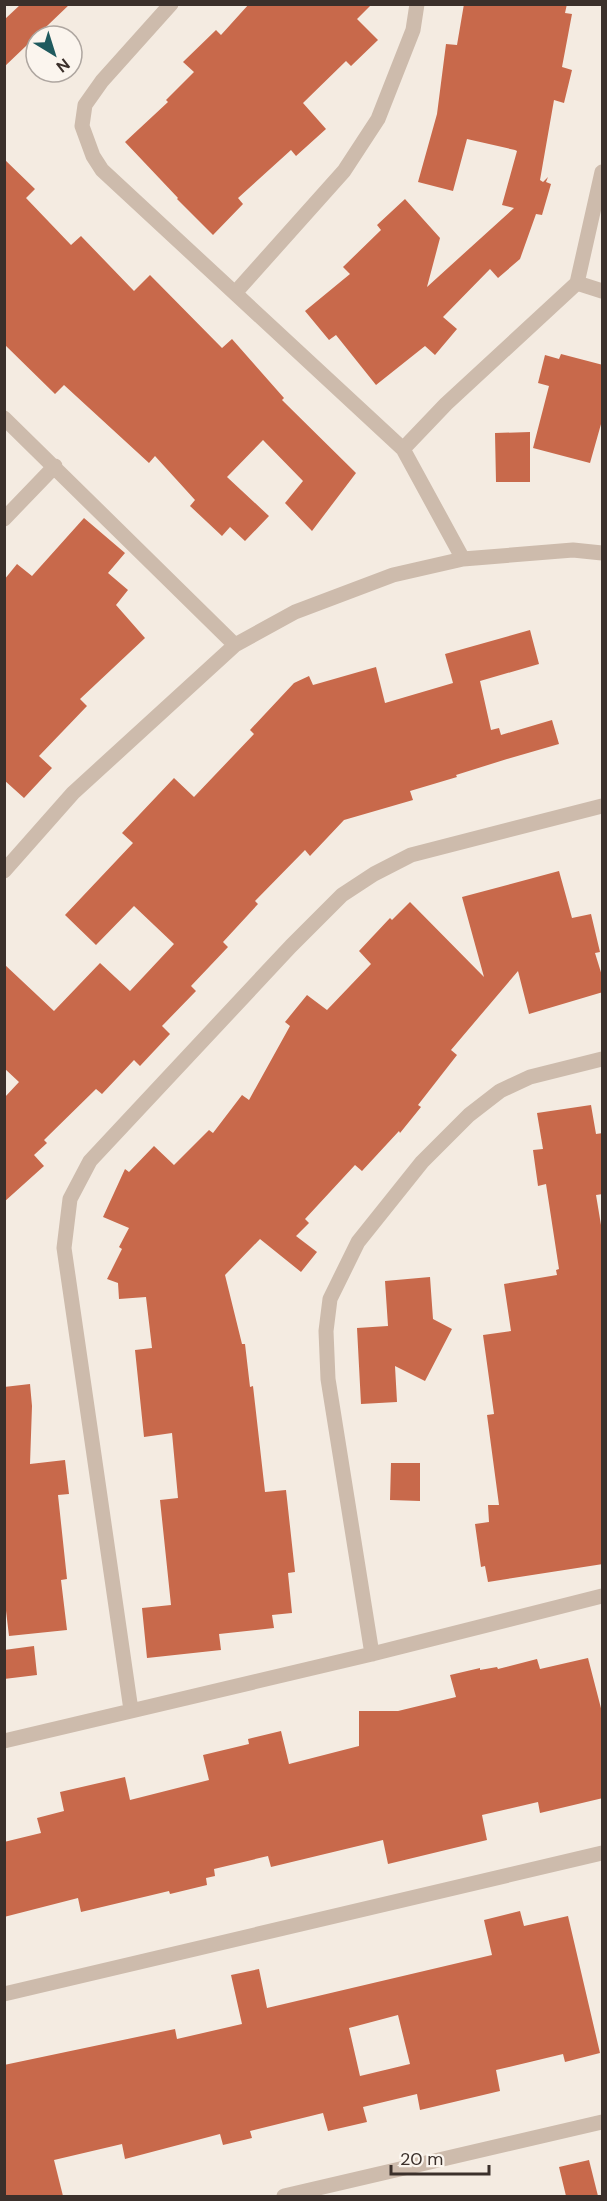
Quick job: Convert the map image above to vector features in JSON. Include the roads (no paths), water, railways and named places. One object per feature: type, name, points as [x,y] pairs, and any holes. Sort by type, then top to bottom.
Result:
[{"type":"street","points":[[171,4],[102,81],[85,105],[82,126],[93,156],[102,170],[403,449],[463,559]]},
{"type":"street","points":[[235,292],[344,171],[378,119],[413,30],[417,4]]},
{"type":"street","points":[[403,449],[446,404],[577,283],[603,172]]},
{"type":"street","points":[[577,283],[603,291]]},
{"type":"street","points":[[4,418],[235,645]]},
{"type":"street","points":[[4,519],[55,466]]},
{"type":"street","points":[[4,871],[73,793],[235,645],[295,612],[393,575],[463,559],[573,550],[603,553]]},
{"type":"street","points":[[131,1710],[64,1248],[70,1199],[85,1170],[90,1161],[291,945],[342,895],[374,874],[411,855],[603,806]]},
{"type":"street","points":[[372,1654],[328,1380],[326,1331],[330,1299],[358,1242],[422,1162],[469,1115],[500,1091],[530,1077],[603,1059]]},
{"type":"street","points":[[4,1741],[372,1654],[603,1596]]},
{"type":"street","points":[[4,1994],[603,1853]]},
{"type":"street","points":[[284,2196],[603,2122]]}]
